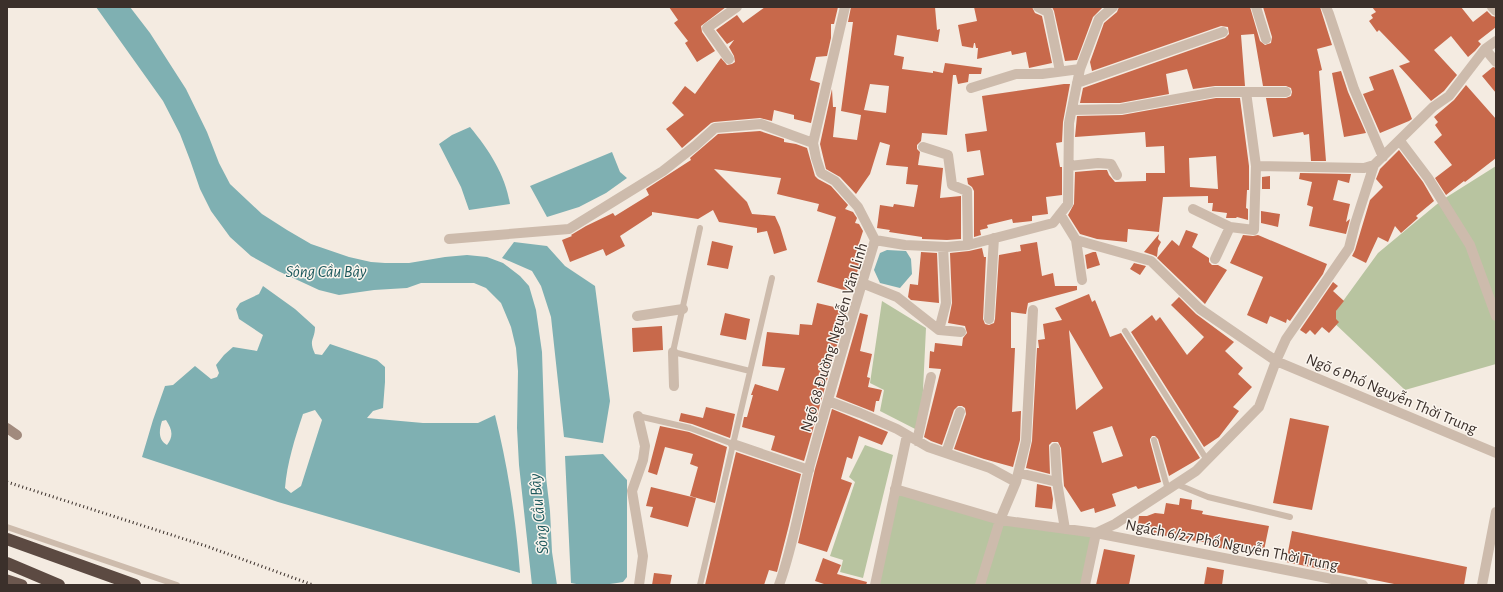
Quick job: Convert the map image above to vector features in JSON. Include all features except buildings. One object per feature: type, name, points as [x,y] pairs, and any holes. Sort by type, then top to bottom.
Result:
[{"type":"highway","points":[[7,538],[135,585]]},
{"type":"highway","points":[[7,563],[59,585]]},
{"type":"highway","points":[[7,580],[22,585]]},
{"type":"main road","points":[[7,428],[16,436]]},
{"type":"street","points":[[729,59],[707,28],[737,7]]},
{"type":"street","points":[[845,7],[813,143],[821,173],[835,181],[858,207],[875,240]]},
{"type":"street","points":[[1038,7],[1048,12],[1060,71]]},
{"type":"street","name":"Ngõ 68 Đường Nguyễn Văn Linh","points":[[779,585],[788,561],[809,470],[875,240],[905,245],[943,247],[968,245],[1053,223],[1068,204],[1069,123],[1080,69],[1099,19],[1113,7]]},
{"type":"street","points":[[1256,7],[1266,39]]},
{"type":"street","points":[[1326,7],[1330,14],[1354,89],[1383,157]]},
{"type":"street","points":[[1492,7],[1496,11]]},
{"type":"street","points":[[1077,83],[1222,32]]},
{"type":"street","points":[[1256,166],[1364,168],[1374,165],[1400,141],[1432,107],[1449,96],[1485,49],[1496,41]]},
{"type":"street","points":[[1485,49],[1496,62]]},
{"type":"street","points":[[971,88],[1016,74],[1042,74],[1080,69]]},
{"type":"street","points":[[1072,110],[1121,109],[1215,92],[1286,92]]},
{"type":"street","points":[[1193,209],[1230,227],[1254,230],[1256,166],[1246,92]]},
{"type":"street","points":[[449,239],[569,228],[663,171],[715,128],[761,124],[813,143]]},
{"type":"street","points":[[1400,141],[1428,178],[1470,244],[1496,316]]},
{"type":"street","points":[[923,146],[948,155],[952,185],[967,192],[968,245]]},
{"type":"street","points":[[1069,166],[1098,163],[1111,164],[1117,176]]},
{"type":"street","points":[[1084,585],[1096,532],[1115,524],[1196,471],[1259,407],[1286,339],[1349,248],[1374,165]]},
{"type":"street","points":[[1060,214],[1076,240],[1082,280]]},
{"type":"street","points":[[1215,259],[1230,227]]},
{"type":"street","points":[[989,319],[994,238]]},
{"type":"street","name":"Ngõ 6 Phố Nguyễn Thời Trung","points":[[1076,240],[1151,261],[1200,309],[1276,361],[1496,453]]},
{"type":"street","points":[[940,330],[946,303],[943,247]]},
{"type":"street","points":[[862,283],[897,296],[940,330],[961,332]]},
{"type":"street","points":[[637,316],[683,309]]},
{"type":"street","points":[[980,585],[1000,520],[1018,477],[1026,441],[1033,310]]},
{"type":"street","points":[[673,352],[674,386]]},
{"type":"street","points":[[917,441],[931,377]]},
{"type":"street","points":[[828,401],[860,413],[907,435],[928,447],[1018,477],[1057,482]]},
{"type":"street","points":[[946,453],[960,412]]},
{"type":"street","points":[[638,416],[645,446],[643,460],[632,491],[643,556],[639,585]]},
{"type":"street","points":[[875,585],[907,435]]},
{"type":"street","points":[[733,444],[809,470]]},
{"type":"street","points":[[1055,448],[1057,482],[1065,529]]},
{"type":"street","name":"Ngách 6/27 Phố Nguyễn Thời Trung","points":[[895,489],[1000,520],[1096,532],[1363,585]]},
{"type":"street","points":[[1482,585],[1496,512]]},
{"type":"lane","points":[[700,228],[673,352],[750,371]]},
{"type":"lane","points":[[700,585],[772,278]]},
{"type":"lane","points":[[1125,332],[1207,460]]},
{"type":"lane","points":[[638,416],[690,428],[733,444]]},
{"type":"lane","points":[[1154,440],[1172,487],[1290,517]]},
{"type":"lane","points":[[7,527],[177,585]]},
{"type":"green space","points":[[1496,166],[1496,364],[1405,390],[1330,319],[1378,253],[1442,200]]},
{"type":"green space","points":[[882,301],[926,328],[921,432],[880,411],[884,390],[870,383]]},
{"type":"green space","points":[[865,445],[893,455],[863,578],[840,572],[843,560],[830,556],[855,482],[849,477]]},
{"type":"green space","points":[[895,489],[1000,520],[1096,533],[1085,585],[874,585]]},
{"type":"water","name":"Sông Cầu Bây","points":[[96,7],[130,7],[150,33],[186,89],[230,184],[262,214],[311,244],[349,257],[371,262],[409,263],[467,255],[487,257],[503,263],[520,276],[529,286],[536,310],[542,352],[546,477],[550,511],[552,552],[557,585],[532,585],[519,465],[517,428],[518,371],[516,348],[511,327],[501,303],[486,288],[474,283],[421,283],[407,288],[374,290],[339,295],[319,290],[278,271],[251,256],[230,237],[211,211],[200,189],[180,134],[163,101]]},
{"type":"water","points":[[470,127],[484,145],[495,163],[508,193],[510,204],[469,210],[461,187],[439,144],[452,135]]},
{"type":"water","points":[[612,152],[620,172],[627,178],[606,193],[579,207],[547,217],[530,186]]},
{"type":"water","points":[[514,242],[547,246],[565,266],[595,286],[610,401],[603,443],[564,437],[551,317],[541,286],[532,271],[502,258]]},
{"type":"water","points":[[887,250],[906,251],[911,259],[912,274],[900,288],[880,283],[874,270],[880,253]]},
{"type":"water","points":[[263,286],[295,309],[315,327],[312,345],[315,354],[322,355],[330,344],[377,360],[385,367],[383,408],[373,411],[367,418],[423,423],[478,423],[495,415],[511,494],[520,573],[278,502],[142,457],[165,386],[173,385],[195,366],[211,379],[217,377],[219,373],[216,365],[233,347],[257,351],[263,335],[239,319],[236,309],[240,303],[259,294]],"holes":[[[315,410],[322,420],[301,486],[291,493],[285,488],[289,460],[294,441],[303,414]],[[166,420],[170,426],[171,432],[171,439],[167,445],[162,440],[160,434],[162,421]]]},
{"type":"water","points":[[603,454],[627,480],[627,577],[623,582],[604,585],[584,585],[571,583],[565,456]]},
{"type":"railway","points":[[7,482],[206,546],[313,585]]}]
